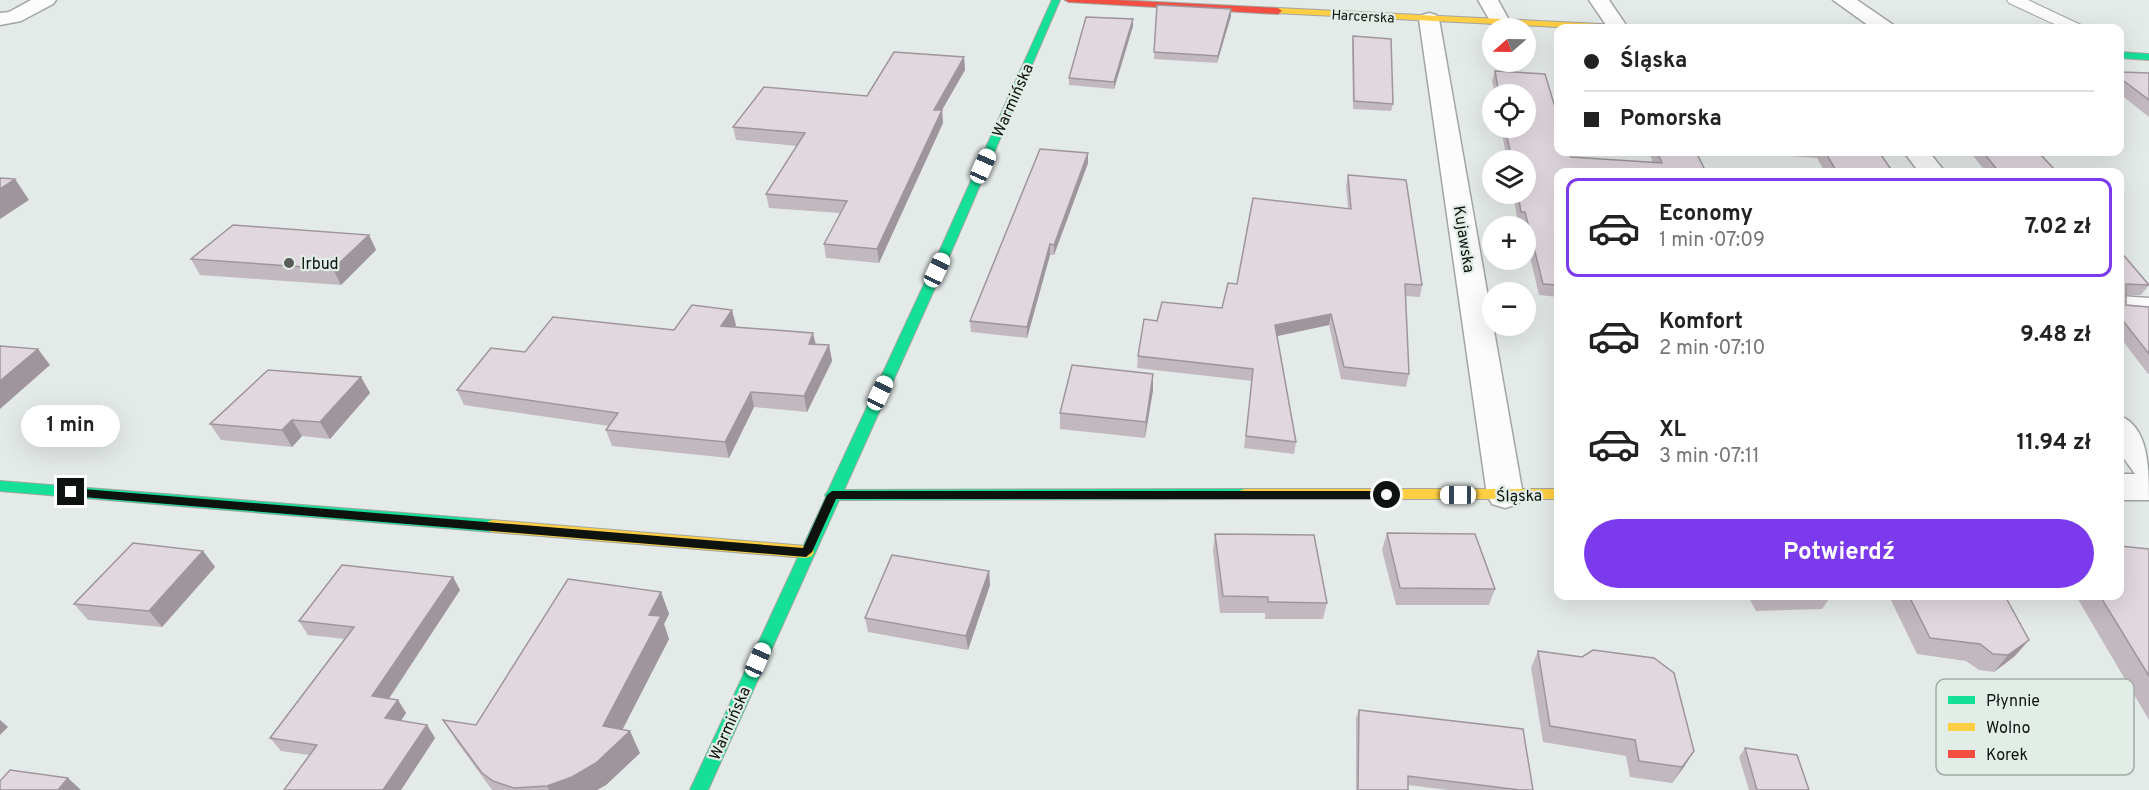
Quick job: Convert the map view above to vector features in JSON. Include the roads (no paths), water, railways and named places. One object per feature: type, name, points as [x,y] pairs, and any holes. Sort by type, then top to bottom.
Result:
[{"type":"street","points":[[0,20],[14,17],[46,0]]},
{"type":"street","name":"Warmińska","points":[[699,790],[946,250],[1056,0]]},
{"type":"street","name":"Harcerska","points":[[1070,0],[1482,21]]},
{"type":"street","points":[[1488,0],[1498,18]]},
{"type":"street","points":[[1599,0],[1616,24]]},
{"type":"street","points":[[1843,0],[1879,24]]},
{"type":"street","name":"Kujawska","points":[[1429,19],[1505,495]]},
{"type":"street","name":"Harcerska","points":[[1536,24],[1554,25]]},
{"type":"street","points":[[2124,56],[2149,57]]},
{"type":"street","points":[[1919,156],[1929,168]]},
{"type":"street","points":[[2124,305],[2149,307]]},
{"type":"street","points":[[2124,434],[2149,468]]},
{"type":"street","points":[[0,486],[806,552]]},
{"type":"street","points":[[2124,488],[2149,487]]},
{"type":"street","name":"Śląska","points":[[832,495],[1554,494]]},
{"type":"lane","points":[[2015,0],[2066,24]]},
{"type":"place","name":"Irbud","points":[[289,263]]}]
